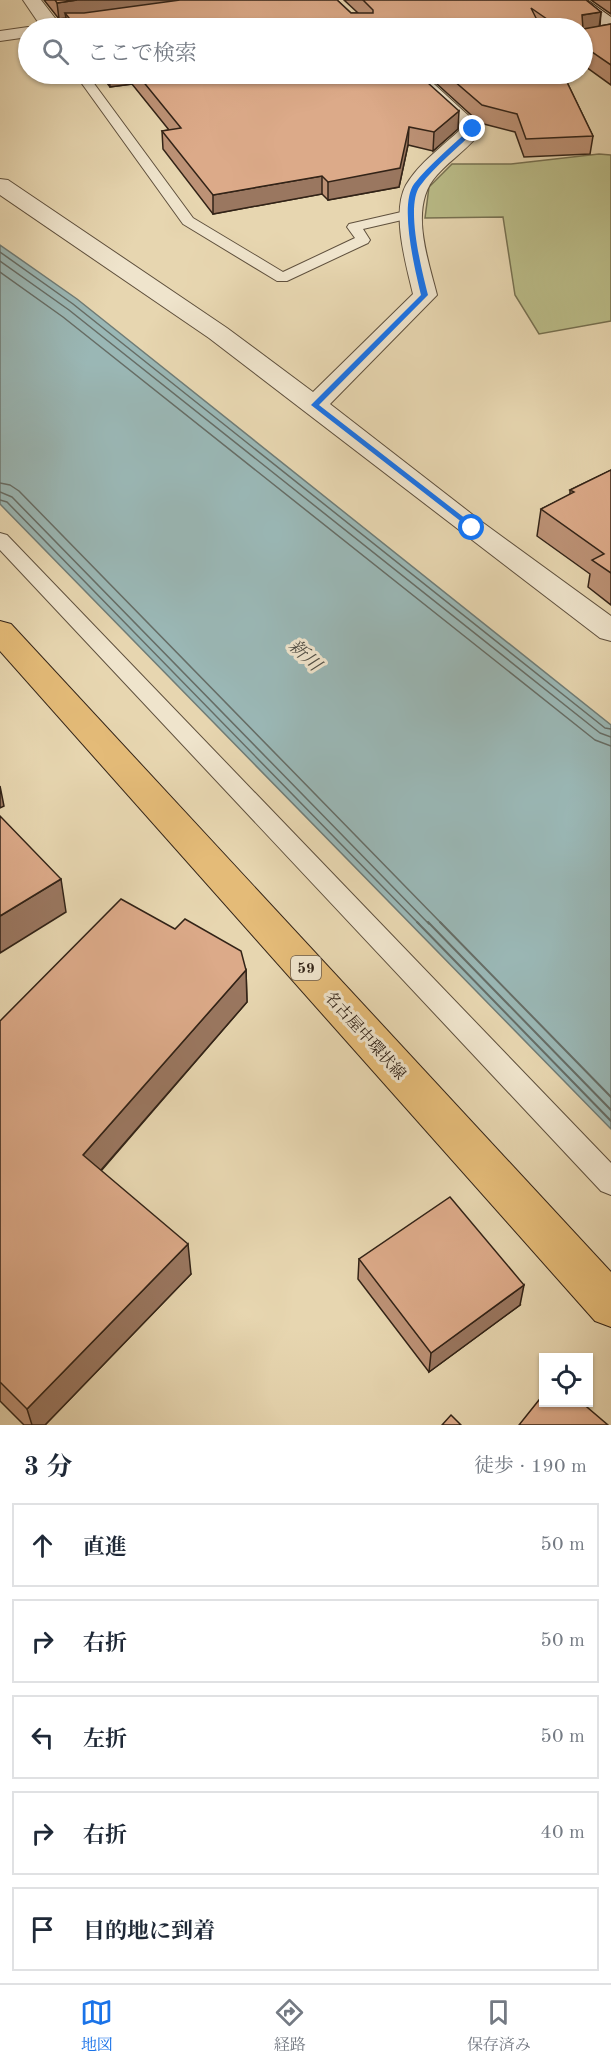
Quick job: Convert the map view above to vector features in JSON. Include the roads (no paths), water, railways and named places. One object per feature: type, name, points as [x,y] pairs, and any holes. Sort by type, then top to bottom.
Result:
[{"type":"main road","name":"名古屋中環状線","points":[[0,631],[611,1305]]},
{"type":"street","points":[[32,0],[45,18]]},
{"type":"street","points":[[576,0],[611,26]]},
{"type":"street","points":[[120,18],[133,16]]},
{"type":"street","points":[[0,36],[18,33]]},
{"type":"street","points":[[593,37],[611,34]]},
{"type":"street","points":[[315,405],[425,295],[410,214],[416,187],[473,129],[423,84]]},
{"type":"street","points":[[0,185],[218,333],[315,405],[472,528],[611,631]]},
{"type":"lane","points":[[88,84],[188,220],[282,278],[363,240],[354,227],[410,214]]},
{"type":"lane","points":[[0,539],[611,1182]]},
{"type":"water","name":"新川","points":[[0,245],[77,299],[611,725],[611,1129],[0,504]]}]
